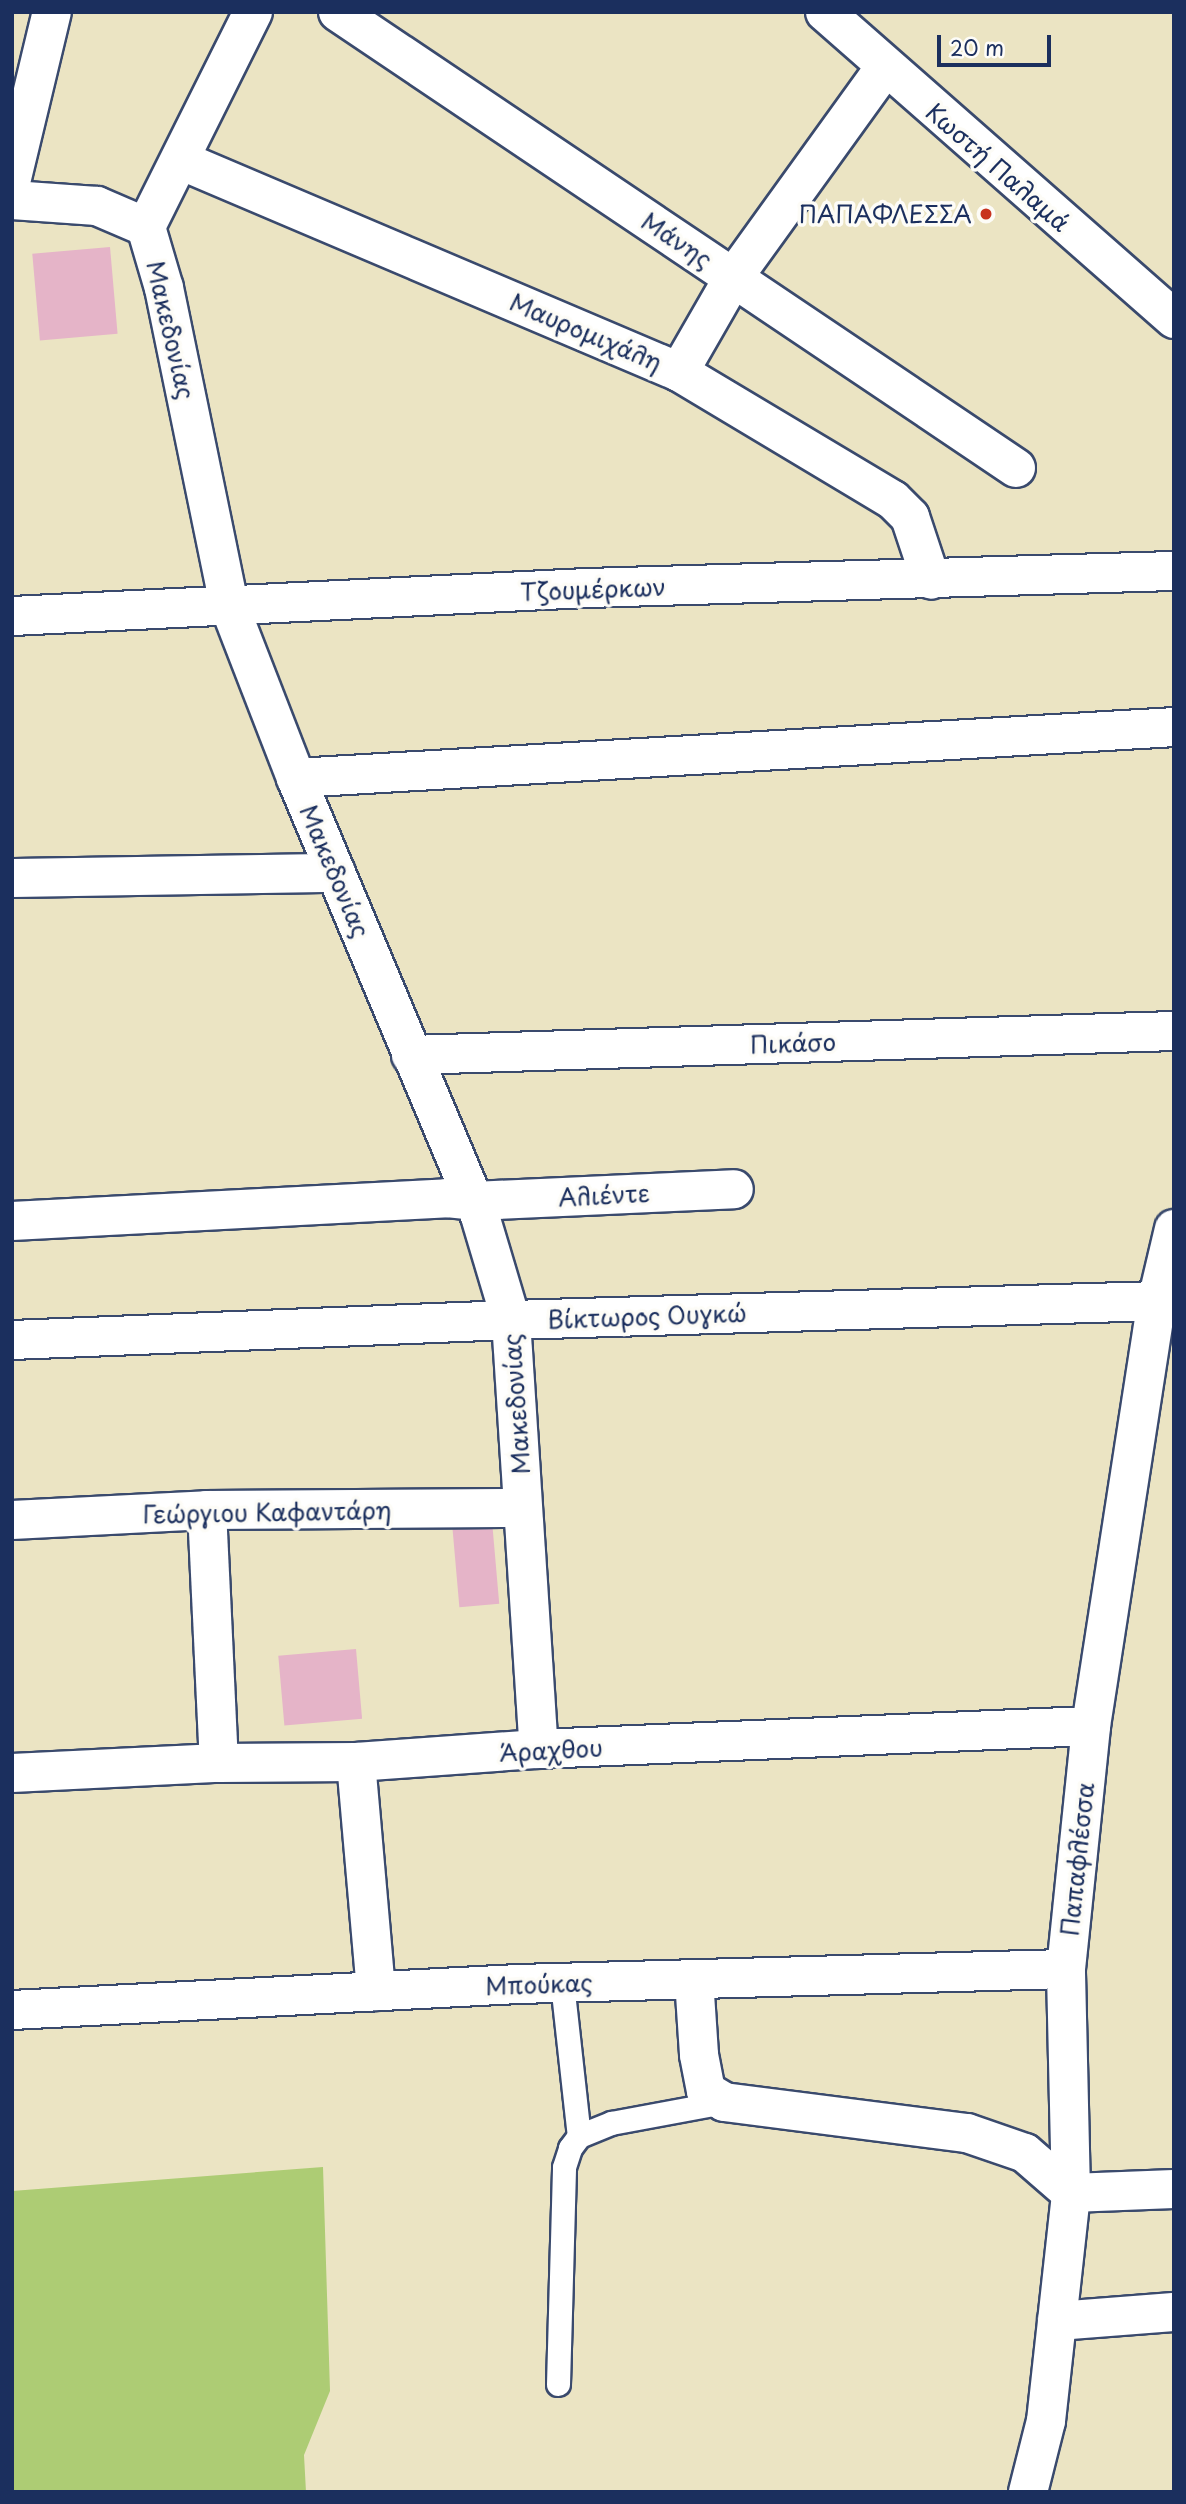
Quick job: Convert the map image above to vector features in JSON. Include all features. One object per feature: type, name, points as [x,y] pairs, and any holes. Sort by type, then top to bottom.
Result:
[{"type":"street","points":[[12,178],[52,12]]},
{"type":"street","name":"Μακεδονίας","points":[[253,12],[146,227],[164,288],[229,605],[296,778],[474,1201],[511,1320],[538,1749]]},
{"type":"street","name":"Μάνης","points":[[338,12],[1016,468]]},
{"type":"street","name":"Κωστή Παλαμά","points":[[825,12],[1174,319]]},
{"type":"street","points":[[679,372],[733,278],[885,67]]},
{"type":"street","name":"Μαυρομιχάλη","points":[[180,160],[679,372],[893,500],[910,517],[931,580]]},
{"type":"street","points":[[12,200],[97,205],[146,227]]},
{"type":"street","name":"Τζουμέρκων","points":[[12,616],[587,588],[1174,571]]},
{"type":"street","points":[[296,778],[1174,727]]},
{"type":"street","points":[[12,878],[336,873]]},
{"type":"street","name":"Πικάσο","points":[[411,1055],[1174,1031]]},
{"type":"street","name":"Αλιέντε","points":[[12,1221],[447,1198],[474,1201],[734,1189]]},
{"type":"street","name":"Παπαφλέσσα","points":[[1028,2492],[1046,2421],[1072,2193],[1066,1969],[1091,1726],[1157,1301],[1174,1229]]},
{"type":"street","name":"Βίκτωρος Ουγκώ","points":[[12,1340],[511,1320],[1157,1301]]},
{"type":"street","name":"Γεώργιου Καφαντάρη","points":[[12,1520],[207,1510],[522,1508]]},
{"type":"street","points":[[207,1510],[219,1763]]},
{"type":"street","name":"Άραχθου","points":[[12,1773],[219,1763],[356,1762],[538,1749],[1091,1726]]},
{"type":"street","points":[[356,1762],[376,1991]]},
{"type":"street","name":"Μπούκας","points":[[12,2010],[562,1983],[1066,1969]]},
{"type":"street","points":[[694,1979],[699,2055],[706,2091],[724,2102],[967,2133],[1025,2153],[1072,2193],[1174,2189]]},
{"type":"street","points":[[1057,2321],[1174,2312]]},
{"type":"lane","points":[[562,1983],[579,2136]]},
{"type":"lane","points":[[558,2384],[564,2167],[570,2148],[579,2136],[611,2123],[724,2102]]},
{"type":"green space","points":[[323,2167],[330,2391],[304,2455],[306,2492],[12,2492],[12,2191]]},
{"type":"building","points":[[110,247],[118,334],[40,340],[32,254]]},
{"type":"building","points":[[492,1521],[499,1604],[459,1607],[452,1524]]},
{"type":"building","points":[[356,1649],[362,1719],[284,1726],[278,1656]]},
{"type":"place","name":"ΠΑΠΑΦΛΕΣΣΑ","points":[[986,214]]}]
